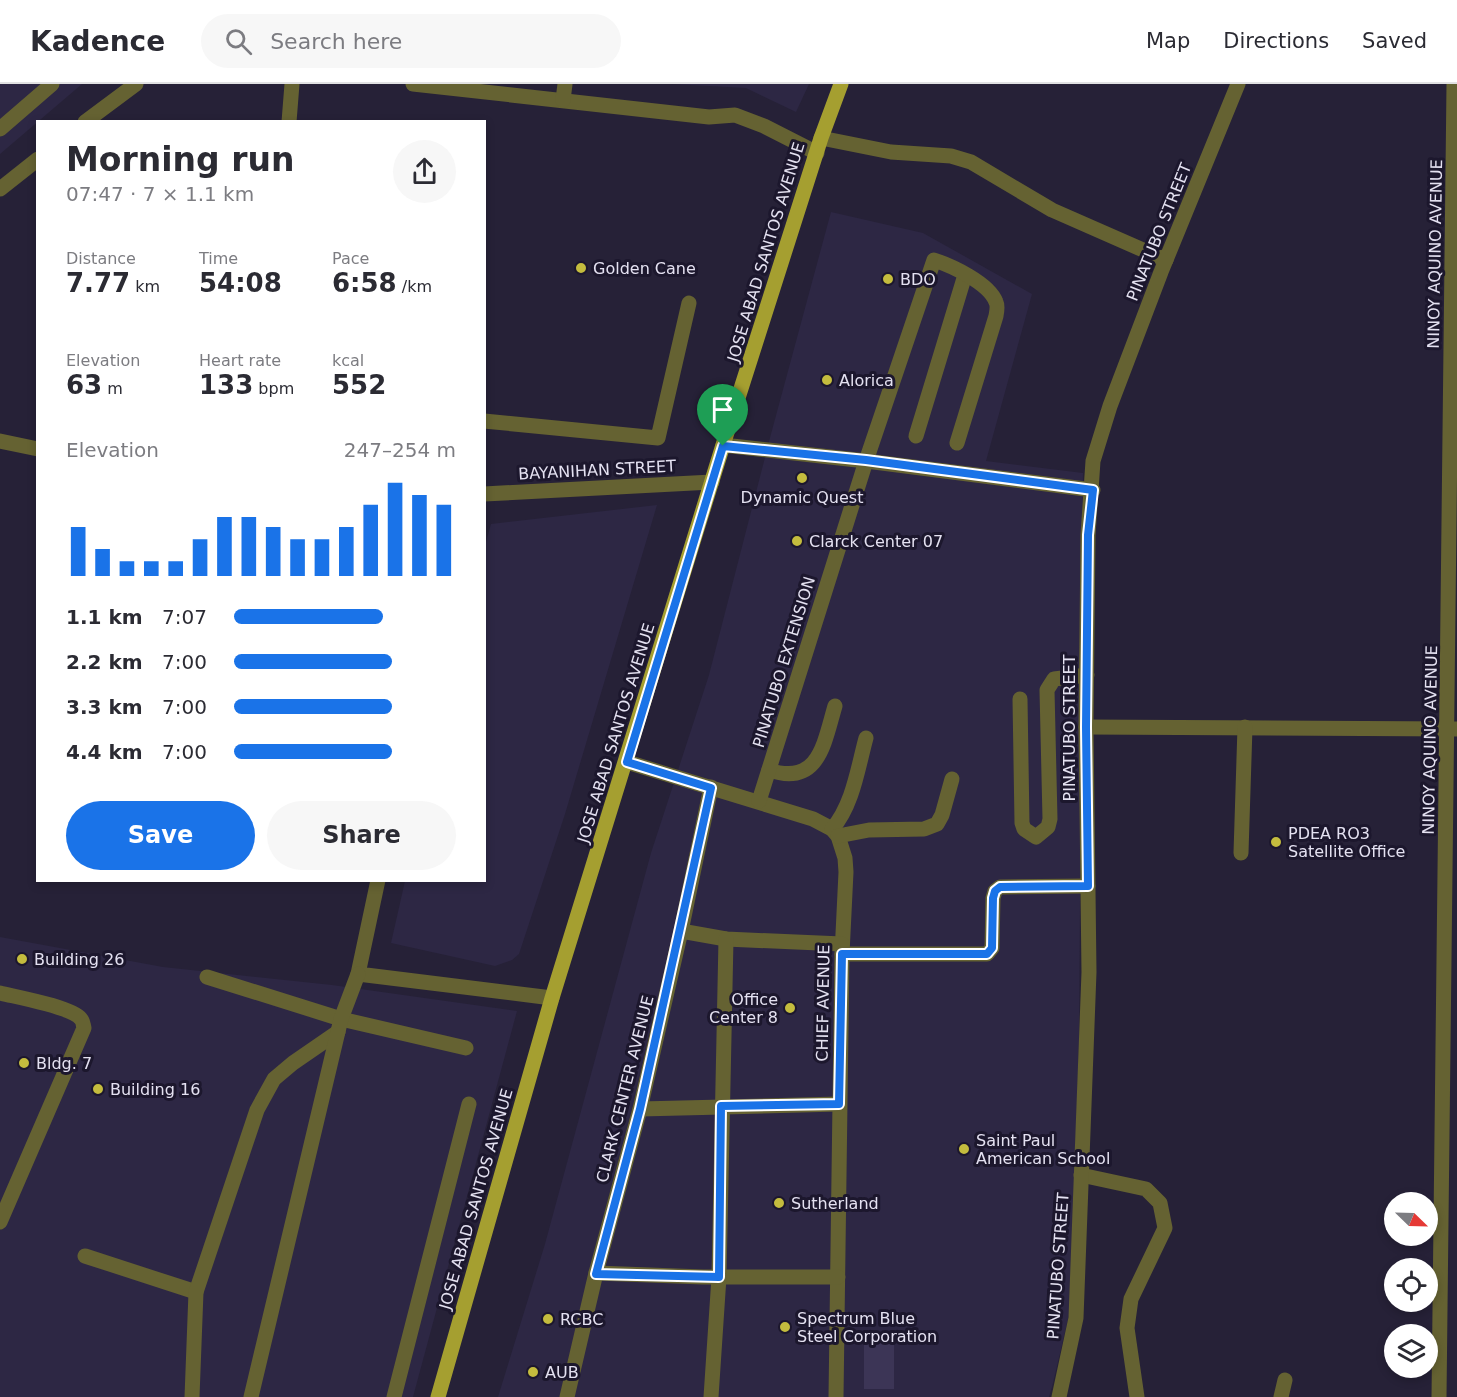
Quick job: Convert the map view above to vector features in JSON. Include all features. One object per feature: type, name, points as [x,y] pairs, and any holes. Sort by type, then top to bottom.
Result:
[{"type":"main road","name":"JOSE ABAD SANTOS AVENUE","points":[[438,1397],[552,998],[627,762],[723,446],[819,145],[841,84]]},
{"type":"street","points":[[0,129],[52,84]]},
{"type":"street","points":[[88,120],[136,84]]},
{"type":"street","points":[[289,120],[292,84]]},
{"type":"street","points":[[413,84],[709,117],[735,116],[819,145],[951,156],[971,162],[1052,210],[1166,260]]},
{"type":"street","points":[[563,100],[565,84]]},
{"type":"street","name":"PINATUBO STREET","points":[[1059,1397],[1076,1318],[1089,972],[1086,727],[1088,535],[1094,461],[1110,406],[1166,260],[1238,84]]},
{"type":"street","name":"NINOY AQUINO AVENUE","points":[[1439,1397],[1452,729],[1454,84]]},
{"type":"street","points":[[0,189],[36,161]]},
{"type":"street","name":"PINATUBO EXTENSION","points":[[759,801],[866,460],[934,260],[951,266],[965,275]]},
{"type":"street","points":[[916,436],[965,275],[988,290],[997,304],[996,316],[957,443]]},
{"type":"street","points":[[486,421],[658,438],[688,303]]},
{"type":"street","points":[[0,441],[36,449]]},
{"type":"street","points":[[723,446],[866,460],[1093,490]]},
{"type":"street","name":"BAYANIHAN STREET","points":[[486,494],[712,482]]},
{"type":"street","points":[[1020,699],[1022,823],[1024,830],[1036,837],[1048,827],[1050,819],[1047,690],[1054,679],[1087,675]]},
{"type":"street","points":[[769,770],[792,774],[808,769],[823,747],[835,706]]},
{"type":"street","points":[[1086,727],[1452,729]]},
{"type":"street","points":[[1240,853],[1245,727]]},
{"type":"street","points":[[835,833],[866,738]]},
{"type":"street","points":[[627,762],[813,819],[835,833],[924,829],[936,824],[942,815],[952,779]]},
{"type":"street","name":"CLARK CENTER AVENUE","points":[[567,1397],[596,1274],[640,1109],[711,788]]},
{"type":"street","name":"CHIEF AVENUE","points":[[835,833],[845,858],[846,872],[839,1104],[836,1397]]},
{"type":"street","points":[[251,1397],[340,1025],[358,974],[378,882]]},
{"type":"street","points":[[681,931],[726,939],[842,949],[987,954],[992,948],[993,898],[995,891],[1000,887],[1088,886]]},
{"type":"street","points":[[711,1397],[719,1277],[726,939]]},
{"type":"street","points":[[358,974],[552,998]]},
{"type":"street","points":[[207,978],[340,1025],[466,1048]]},
{"type":"street","points":[[0,993],[57,1007],[78,1016],[84,1028],[0,1222]]},
{"type":"street","points":[[192,1397],[196,1292],[257,1110],[274,1079],[340,1025]]},
{"type":"street","points":[[394,1397],[469,1104]]},
{"type":"street","points":[[640,1109],[839,1104]]},
{"type":"street","points":[[1081,1175],[1146,1189],[1160,1203],[1165,1228],[1131,1299],[1127,1328],[1137,1397]]},
{"type":"street","points":[[85,1256],[196,1292]]},
{"type":"street","points":[[596,1274],[719,1277],[838,1276]]},
{"type":"street","points":[[1281,1397],[1285,1380]]},
{"type":"shaded area","points":[[0,84],[82,84],[40,120],[36,120],[36,123],[0,154]]},
{"type":"shaded area","points":[[672,84],[809,84],[796,112],[746,88]]},
{"type":"shaded area","points":[[831,212],[923,233],[1032,294],[986,461],[1083,473],[1079,1043],[1070,1311],[1052,1387],[1049,1397],[498,1397],[545,1244],[651,853],[709,675]]},
{"type":"shaded area","points":[[657,505],[565,814],[519,954],[512,960],[495,966],[391,943],[405,882],[486,882],[486,542],[491,524]]},
{"type":"shaded area","points":[[0,937],[163,967],[332,985],[517,1011],[413,1397],[0,1397]]},
{"type":"shaded area","points":[[864,1340],[894,1340],[894,1389],[864,1389]]},
{"type":"place","name":"Golden Cane","points":[[581,268]]},
{"type":"place","name":"BDO","points":[[888,279]]},
{"type":"place","name":"Alorica","points":[[827,380]]},
{"type":"place","name":"Dynamic Quest","points":[[802,478]]},
{"type":"place","name":"Clarck Center 07","points":[[797,541]]},
{"type":"place","name":"PDEA RO3 Satellite Office","points":[[1276,842]]},
{"type":"place","name":"Building 26","points":[[22,959]]},
{"type":"place","name":"Office Center 8","points":[[790,1008]]},
{"type":"place","name":"Bldg. 7","points":[[24,1063]]},
{"type":"place","name":"Building 16","points":[[98,1089]]},
{"type":"place","name":"Saint Paul American School","points":[[964,1149]]},
{"type":"place","name":"Sutherland","points":[[779,1203]]},
{"type":"place","name":"RCBC","points":[[548,1319]]},
{"type":"place","name":"Spectrum Blue Steel Corporation","points":[[785,1327]]},
{"type":"place","name":"AUB","points":[[533,1372]]},
{"type":"route","points":[[723,446],[866,460],[1093,490],[1088,535],[1086,727],[1088,886],[1007,885],[1000,887],[995,891],[993,898],[992,948],[987,954],[842,954],[839,1104],[721,1106],[719,1277],[596,1274],[640,1109],[711,788],[627,762],[723,446]]}]
